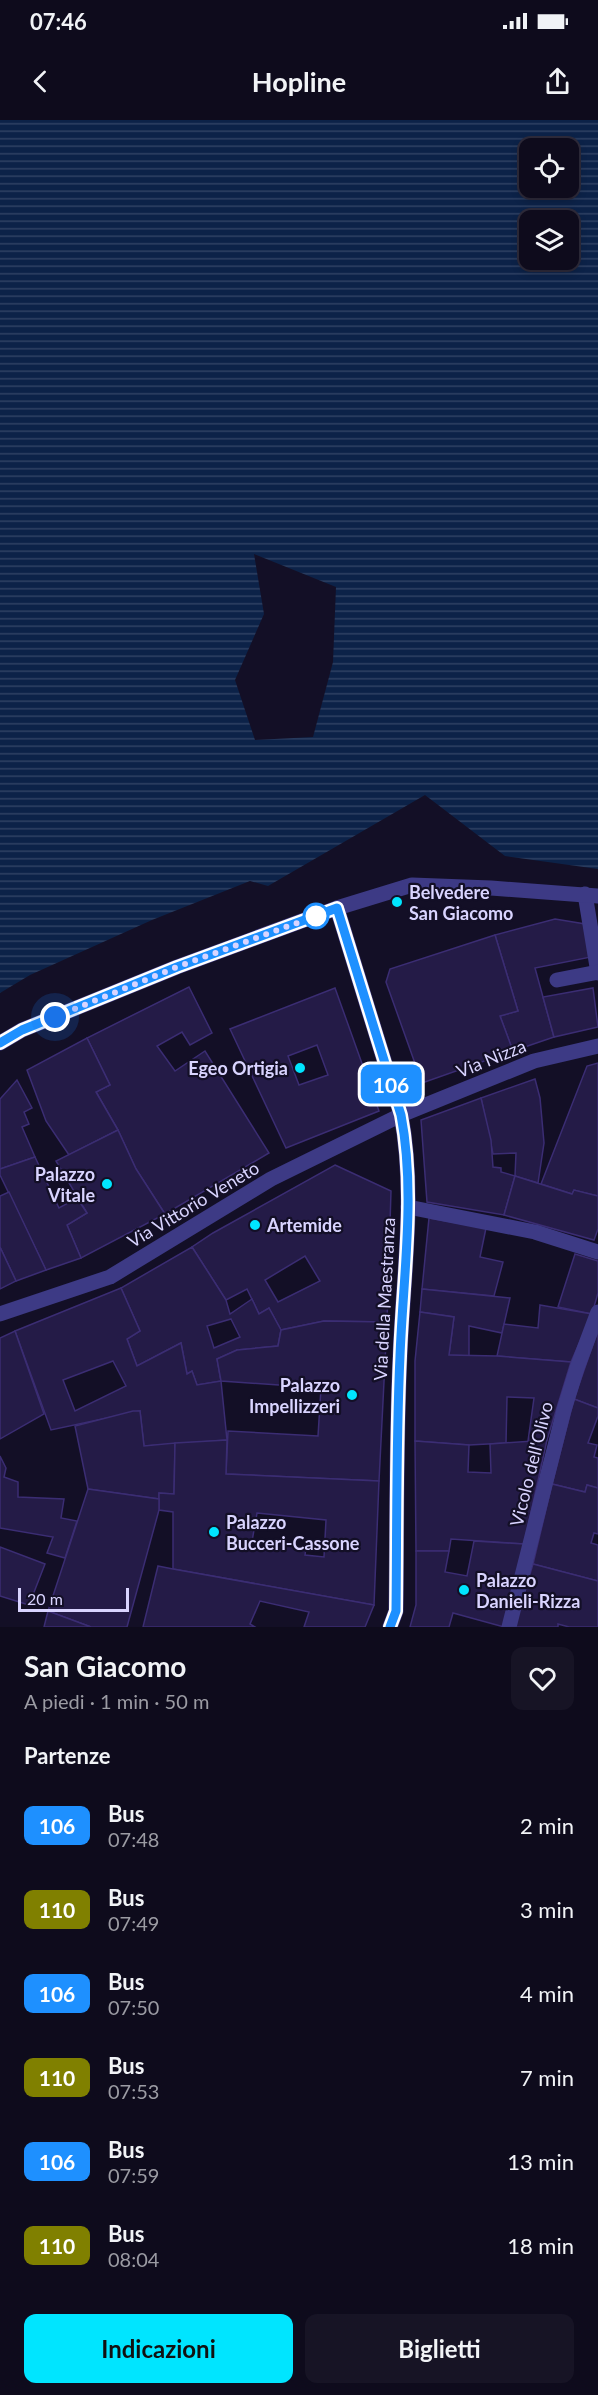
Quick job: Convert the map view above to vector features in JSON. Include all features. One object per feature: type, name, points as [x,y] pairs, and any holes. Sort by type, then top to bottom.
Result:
[{"type":"street","points":[[0,1043],[22,1030],[177,967],[337,908],[412,885],[591,895],[590,926],[598,973],[557,980]]},
{"type":"street","name":"Via della Maestranza","points":[[337,908],[401,1115],[408,1207],[399,1357],[396,1611],[390,1627]]},
{"type":"street","name":"Via Nizza","points":[[401,1115],[534,1061],[598,1046]]},
{"type":"street","name":"Via Vittorio Veneto","points":[[0,1314],[110,1277],[271,1179],[401,1115]]},
{"type":"street","points":[[408,1207],[535,1232],[598,1252]]},
{"type":"street","name":"Vicolo dell'Olivo","points":[[509,1627],[564,1410],[598,1312]]},
{"type":"water","points":[[0,120],[598,120],[598,869],[505,856],[425,795],[268,886],[250,881],[152,920],[30,975],[0,993]],"holes":[[[254,554],[336,587],[333,662],[313,737],[255,740],[235,680],[264,614]]]},
{"type":"building","points":[[555,919],[585,924],[591,957],[535,968],[554,1037],[513,1051],[500,1016],[518,1011],[495,935]]},
{"type":"building","points":[[495,935],[518,1011],[500,1016],[513,1051],[422,1083],[386,982],[390,969]]},
{"type":"building","points":[[189,987],[212,1033],[190,1045],[182,1032],[157,1046],[175,1071],[205,1051],[269,1153],[165,1214],[136,1169],[118,1130],[96,1092],[110,1085],[87,1038]]},
{"type":"building","points":[[335,988],[379,1111],[286,1148],[230,1029]],"holes":[[[317,1045],[328,1075],[299,1085],[288,1056]]]},
{"type":"building","points":[[593,988],[598,1027],[554,1037],[543,997]]},
{"type":"building","points":[[87,1038],[110,1085],[96,1092],[118,1130],[69,1155],[46,1121],[27,1070]]},
{"type":"building","points":[[598,1063],[598,1196],[574,1190],[572,1194],[541,1184],[587,1066]]},
{"type":"building","points":[[535,1079],[540,1098],[544,1143],[538,1183],[515,1176],[516,1153],[493,1154],[481,1098]]},
{"type":"building","points":[[17,1080],[32,1108],[24,1112],[29,1124],[22,1127],[35,1157],[0,1169],[0,1099]]},
{"type":"building","points":[[481,1098],[491,1140],[493,1167],[501,1168],[501,1172],[515,1176],[504,1215],[427,1202],[421,1120]]},
{"type":"building","name":"Palazzo Vitale","points":[[118,1130],[136,1169],[165,1214],[81,1258],[67,1225],[87,1213],[56,1161]]},
{"type":"building","points":[[35,1157],[59,1208],[77,1198],[87,1213],[67,1225],[81,1258],[46,1270],[0,1175],[0,1169]]},
{"type":"building","points":[[335,1165],[391,1191],[387,1322],[324,1321],[281,1330],[269,1308],[259,1314],[247,1289],[226,1300],[192,1247]],"holes":[[[305,1256],[320,1281],[278,1302],[265,1280]]]},
{"type":"building","points":[[515,1176],[572,1194],[574,1190],[598,1196],[598,1229],[594,1240],[504,1215]]},
{"type":"building","points":[[9,1192],[46,1270],[16,1281],[0,1247],[0,1196]]},
{"type":"building","points":[[429,1218],[486,1228],[480,1257],[503,1262],[494,1296],[422,1289]]},
{"type":"building","points":[[0,1247],[16,1281],[0,1289]]},
{"type":"building","points":[[192,1247],[226,1300],[230,1314],[252,1299],[259,1314],[269,1308],[281,1330],[278,1346],[237,1350],[217,1359],[221,1381],[197,1385],[192,1371],[187,1374],[181,1343],[137,1366],[127,1339],[140,1331],[121,1288]],"holes":[[[231,1319],[240,1337],[214,1348],[207,1326]]]},
{"type":"building","points":[[575,1254],[598,1261],[598,1293],[592,1314],[558,1307]]},
{"type":"building","points":[[121,1288],[140,1331],[127,1339],[137,1366],[181,1343],[187,1374],[192,1371],[197,1385],[221,1381],[227,1440],[144,1446],[140,1411],[51,1430],[15,1331]],"holes":[[[113,1361],[126,1386],[75,1411],[63,1380]]]},
{"type":"building","points":[[422,1289],[510,1298],[502,1333],[469,1326],[469,1356],[449,1355],[454,1317],[420,1312]]},
{"type":"building","points":[[540,1305],[592,1314],[571,1362],[497,1356],[504,1324],[538,1328]]},
{"type":"building","points":[[420,1312],[454,1317],[449,1355],[571,1362],[547,1440],[528,1441],[534,1398],[507,1397],[506,1443],[469,1445],[415,1441],[415,1361]]},
{"type":"building","name":"Palazzo Impellizzeri","points":[[324,1321],[387,1322],[379,1481],[226,1474],[228,1431],[318,1436],[321,1388],[221,1381],[217,1359],[237,1350],[278,1346],[281,1330]]},
{"type":"building","points":[[598,1330],[598,1408],[574,1399]]},
{"type":"building","points":[[15,1331],[44,1414],[0,1439],[0,1338]]},
{"type":"building","points":[[574,1399],[598,1408],[598,1416],[588,1443],[597,1445],[594,1457],[598,1458],[598,1488],[587,1485],[585,1492],[552,1484]]},
{"type":"building","points":[[140,1411],[144,1446],[175,1443],[174,1494],[159,1493],[159,1499],[88,1489],[75,1426]]},
{"type":"building","name":"Palazzo Bucceri-Cassone","points":[[227,1440],[226,1474],[379,1481],[374,1605],[173,1569],[173,1512],[159,1510],[159,1493],[174,1494],[175,1443]],"holes":[[[257,1513],[326,1520],[324,1557],[305,1555],[306,1548],[280,1544],[279,1550],[251,1547]]]},
{"type":"building","points":[[547,1440],[524,1544],[451,1539],[449,1551],[416,1551],[415,1441],[469,1445],[468,1472],[491,1473],[490,1444]]},
{"type":"building","points":[[0,1456],[6,1468],[4,1477],[18,1482],[18,1497],[64,1499],[61,1518],[77,1521],[65,1558],[47,1553],[53,1537],[0,1528]]},
{"type":"building","points":[[552,1484],[585,1492],[587,1485],[598,1488],[598,1534],[594,1533],[591,1543],[598,1545],[598,1581],[533,1564]]},
{"type":"building","points":[[88,1489],[159,1499],[159,1510],[127,1627],[91,1627],[48,1611]]},
{"type":"building","name":"Palazzo Danieli-Rizza","points":[[474,1541],[524,1544],[504,1627],[453,1613],[449,1627],[410,1627],[416,1605],[416,1551],[449,1551],[445,1572],[467,1576]]},
{"type":"building","points":[[0,1547],[45,1564],[29,1605],[0,1596]]},
{"type":"building","points":[[533,1564],[598,1581],[598,1627],[569,1627],[558,1624],[558,1627],[514,1627]]},
{"type":"building","points":[[158,1566],[374,1605],[365,1627],[304,1627],[309,1612],[260,1601],[250,1624],[255,1627],[143,1627]]},
{"type":"building","points":[[48,1611],[91,1627],[44,1627]]},
{"type":"bus line","name":"106","points":[[0,1043],[22,1030],[177,967],[337,908],[404,1130],[408,1207],[399,1357],[396,1611],[390,1627]]},
{"type":"place","name":"Belvedere San Giacomo","points":[[397,902]]},
{"type":"place","name":"Egeo Ortigia","points":[[300,1068]]},
{"type":"place","name":"Palazzo Vitale","points":[[107,1184]]},
{"type":"place","name":"Artemide","points":[[255,1225]]},
{"type":"place","name":"Palazzo Impellizzeri","points":[[352,1395]]},
{"type":"place","name":"Palazzo Bucceri-Cassone","points":[[214,1532]]},
{"type":"place","name":"Palazzo Danieli-Rizza","points":[[464,1590]]},
{"type":"route","points":[[55,1017],[177,967],[316,916]]}]
